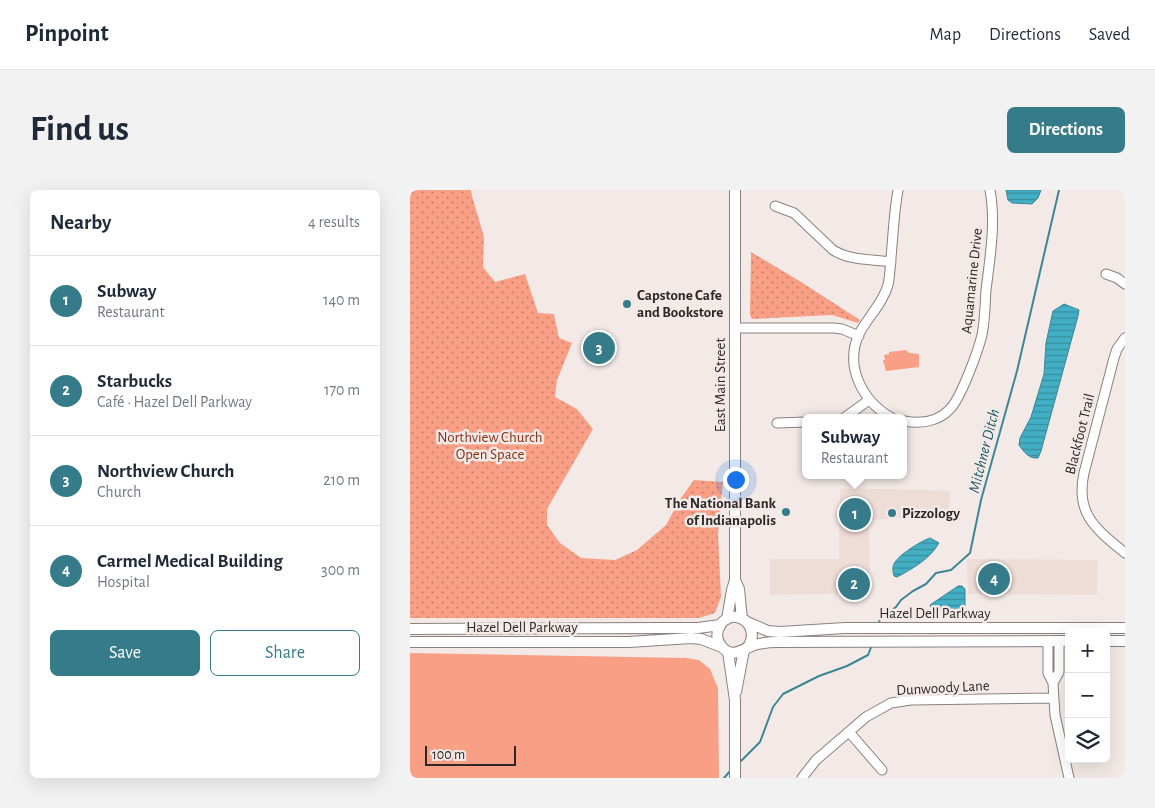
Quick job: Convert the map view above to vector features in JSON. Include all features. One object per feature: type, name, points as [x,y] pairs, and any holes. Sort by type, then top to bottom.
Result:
[{"type":"main road","name":"East Main Street","points":[[724,622],[735,580],[735,190]]},
{"type":"main road","name":"East Main Street","points":[[735,580],[739,589],[745,621]]},
{"type":"main road","points":[[734,700],[745,649],[752,637],[751,628],[745,621],[736,617],[724,622],[717,631],[717,638],[725,649],[734,700],[735,778]]},
{"type":"main road","name":"Hazel Dell Parkway","points":[[745,621],[776,632],[867,628],[1125,628]]},
{"type":"main road","name":"Hazel Dell Parkway","points":[[410,629],[698,628],[724,622]]},
{"type":"main road","name":"Hazel Dell Parkway","points":[[410,642],[629,642],[691,638],[701,639],[725,649]]},
{"type":"main road","name":"Hazel Dell Parkway","points":[[745,649],[767,642],[1064,641]]},
{"type":"main road","points":[[1110,641],[1125,641]]},
{"type":"main road","points":[[725,649],[736,653],[745,649]]},
{"type":"street","points":[[886,414],[875,406],[862,391],[857,378],[855,356],[859,336],[885,292],[890,278],[898,190]]},
{"type":"street","name":"Aquamarine Drive","points":[[907,421],[926,422],[942,416],[950,410],[959,396],[976,353],[983,326],[992,235],[990,190]]},
{"type":"street","points":[[775,206],[794,213],[839,254],[850,258],[890,262]]},
{"type":"street","points":[[1106,274],[1117,278],[1125,284]]},
{"type":"street","points":[[735,328],[834,328],[859,336]]},
{"type":"street","name":"Blackfoot Trail","points":[[1125,338],[1117,349],[1114,358],[1084,473],[1082,492],[1085,510],[1095,528],[1125,553]]},
{"type":"street","points":[[850,414],[869,400]]},
{"type":"street","points":[[777,423],[802,422]]},
{"type":"street","points":[[1048,641],[1048,673],[1053,683],[1056,722],[1069,778]]},
{"type":"street","points":[[1053,683],[1059,672],[1064,641]]},
{"type":"street","name":"Dunwoody Lane","points":[[802,778],[813,764],[876,710],[900,701],[1053,698]]},
{"type":"street","points":[[849,732],[882,770]]},
{"type":"shaded area","points":[[840,489],[950,491],[949,515],[869,520],[870,593],[770,595],[770,559],[839,559]]},
{"type":"shaded area","points":[[967,559],[1098,560],[1097,595],[968,594]]},
{"type":"green space","name":"Northview Church Open Space","points":[[410,190],[471,190],[484,237],[483,267],[495,282],[525,274],[538,313],[554,314],[559,338],[572,343],[557,380],[555,397],[577,409],[593,429],[547,509],[547,525],[560,543],[581,558],[615,560],[637,550],[666,525],[681,498],[694,480],[723,482],[718,534],[721,597],[715,613],[699,618],[410,618]]},
{"type":"green space","points":[[751,252],[860,320],[858,323],[832,315],[752,319],[750,315]]},
{"type":"green space","points":[[906,350],[909,353],[919,354],[919,367],[886,371],[883,360],[885,360],[884,355],[889,354],[889,352]]},
{"type":"green space","points":[[410,653],[686,658],[699,660],[710,669],[718,688],[719,778],[410,778]]},
{"type":"water","points":[[1006,190],[1041,190],[1038,198],[1032,204],[1012,203],[1008,200]]},
{"type":"water","points":[[1064,304],[1079,310],[1078,316],[1041,451],[1038,458],[1035,458],[1021,448],[1019,445],[1020,438],[1031,417],[1044,374],[1046,343],[1053,311]]},
{"type":"water","points":[[930,538],[939,543],[931,554],[909,571],[897,577],[894,576],[893,567],[896,560],[910,549]]},
{"type":"water","points":[[958,586],[962,586],[965,589],[965,606],[963,610],[932,609],[930,605]]},
{"type":"waterway","name":"Mitchner Ditch","points":[[879,623],[880,618],[896,607],[901,600],[913,591],[926,584],[936,573],[951,570],[970,553],[981,500],[1017,371],[1059,190]]},
{"type":"waterway","name":"Mitchner Ditch","points":[[740,762],[760,742],[773,707],[783,694],[868,655],[872,645]]},
{"type":"waterway","name":"Mitchner Ditch","points":[[724,778],[731,770]]},
{"type":"place","name":"Capstone Cafe and Bookstore","points":[[627,304]]},
{"type":"place","name":"Northview Church","points":[[599,348]]},
{"type":"place","name":"The National Bank of Indianapolis","points":[[786,512]]},
{"type":"place","name":"Pizzology","points":[[892,513]]},
{"type":"place","name":"Subway","points":[[855,514]]},
{"type":"place","name":"Carmel Medical Building","points":[[994,579]]},
{"type":"place","name":"Starbucks","points":[[854,584]]}]
